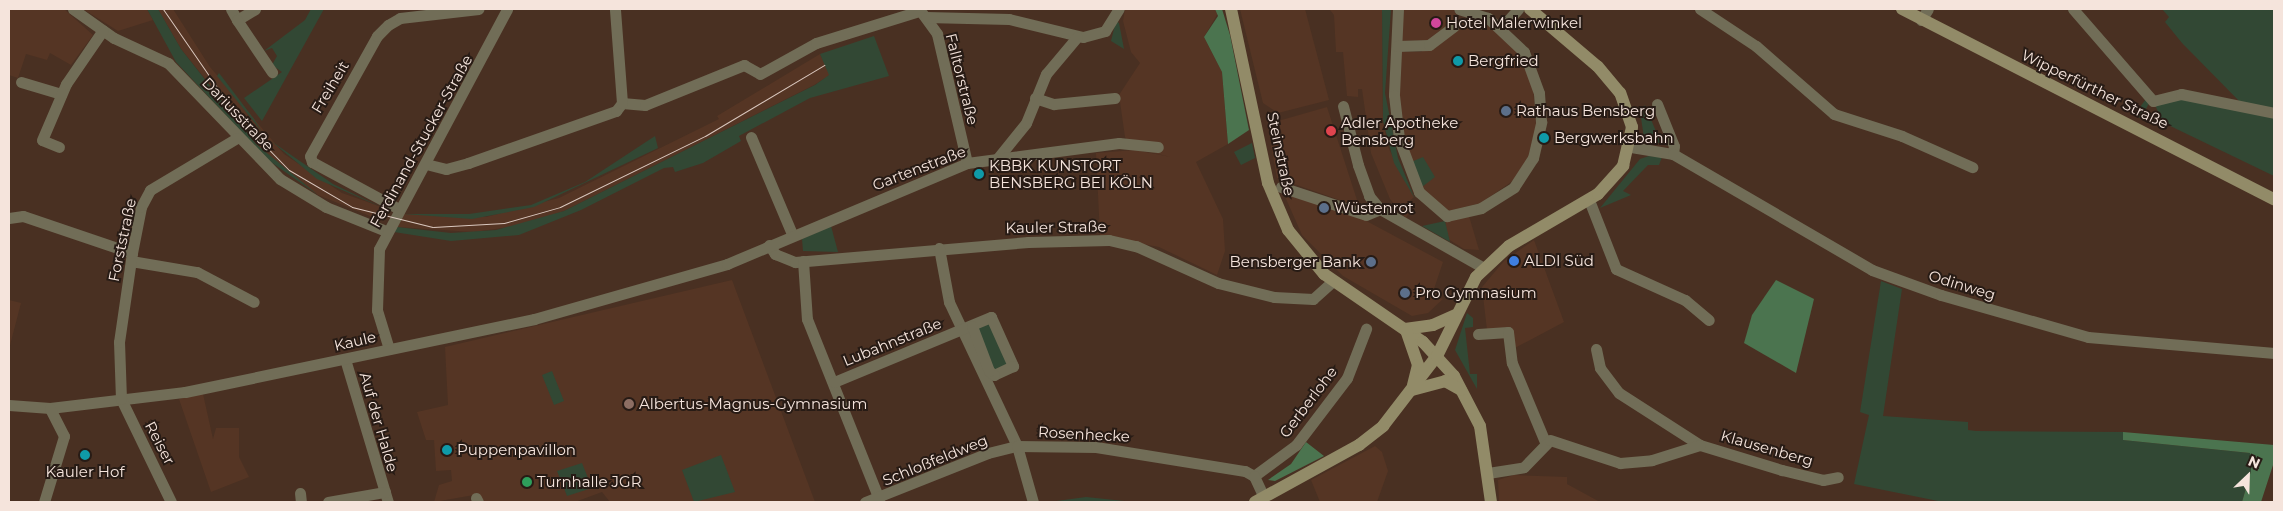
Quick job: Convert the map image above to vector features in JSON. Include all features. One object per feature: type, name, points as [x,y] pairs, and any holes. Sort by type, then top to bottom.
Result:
[{"type":"main road","name":"Steinstraße","points":[[1231,9],[1277,209],[1301,249],[1332,281],[1405,329],[1437,356],[1465,392],[1480,426],[1492,502]]},
{"type":"main road","points":[[1260,499],[1359,445],[1384,426],[1437,356],[1455,315],[1484,268],[1514,242],[1589,200],[1619,174],[1631,147],[1631,117],[1620,92],[1597,66],[1530,9]]},
{"type":"main road","name":"Wipperfürther Straße","points":[[1902,9],[1924,14],[2274,199]]},
{"type":"main road","points":[[1412,390],[1418,365],[1405,329],[1433,325],[1455,315]]},
{"type":"main road","points":[[1412,390],[1445,381],[1465,392]]},
{"type":"street","name":"Dariusstraße","points":[[73,9],[103,30],[168,63],[237,138],[280,178],[326,206],[386,231]]},
{"type":"street","points":[[231,9],[272,72]]},
{"type":"street","points":[[238,20],[255,9]]},
{"type":"street","name":"Freiheit","points":[[399,208],[312,162],[310,156],[377,36],[388,25],[400,18],[478,9]]},
{"type":"street","name":"Ferdinand-Stucker-Straße","points":[[388,349],[375,288],[386,231],[426,164],[507,9]]},
{"type":"street","points":[[426,164],[446,169],[468,164],[616,111],[622,104],[615,9]]},
{"type":"street","points":[[622,104],[645,105],[744,65],[760,74],[816,43],[921,12],[1009,18],[1077,37],[1105,31],[1119,9]]},
{"type":"street","points":[[1398,9],[1394,95],[1399,139],[1419,192],[1447,216],[1481,208],[1504,196],[1525,174],[1540,129],[1539,93],[1524,52],[1502,27],[1488,18],[1459,9]]},
{"type":"street","points":[[1502,27],[1518,9]]},
{"type":"street","points":[[1700,9],[1756,46],[1834,114],[1902,136],[1972,168]]},
{"type":"street","points":[[2073,9],[2153,101],[2181,94],[2274,113]]},
{"type":"street","name":"Falltorstraße","points":[[921,12],[937,34],[968,163]]},
{"type":"street","points":[[1397,46],[1430,45],[1454,26]]},
{"type":"street","points":[[59,147],[42,140],[61,94],[103,30]]},
{"type":"street","points":[[997,159],[1026,123],[1046,74],[1077,37]]},
{"type":"street","points":[[21,82],[61,94]]},
{"type":"street","points":[[1035,98],[1054,104],[1114,98]]},
{"type":"street","points":[[1657,104],[1674,146],[1673,154]]},
{"type":"street","points":[[1343,106],[1369,196],[1380,209],[1484,268]]},
{"type":"street","points":[[751,137],[792,234]]},
{"type":"street","name":"Forststraße","points":[[121,399],[119,342],[131,257],[141,206],[150,190],[237,138]]},
{"type":"street","name":"Gartenstraße","points":[[703,272],[968,163],[1119,143],[1158,148]]},
{"type":"street","name":"Odinweg","points":[[1631,147],[1673,154],[1836,250],[1903,283],[2088,337],[2274,352]]},
{"type":"street","points":[[1281,187],[1366,215],[1380,209]]},
{"type":"street","points":[[1589,200],[1616,269],[1685,300],[1709,320]]},
{"type":"street","points":[[9,218],[23,216],[131,257],[197,272],[254,302]]},
{"type":"street","name":"Kauler Straße","points":[[769,245],[775,254],[803,262],[939,248],[1109,240],[1136,246],[1238,289],[1307,301],[1332,281]]},
{"type":"street","name":"Rosenhecke","points":[[939,248],[947,294],[989,371],[994,374],[1013,366],[991,318],[967,328]]},
{"type":"street","points":[[803,262],[807,319],[834,382],[879,499]]},
{"type":"street","name":"Kaule","points":[[9,405],[50,408],[185,392],[534,319],[703,272]]},
{"type":"street","name":"Rosenhecke","points":[[967,328],[1017,446],[1096,446],[1145,452],[1254,476]]},
{"type":"street","name":"Lubahnstraße","points":[[834,382],[967,328]]},
{"type":"street","name":"Gerberlohe","points":[[1254,476],[1296,445],[1347,378],[1366,329]]},
{"type":"street","points":[[1478,334],[1508,332],[1512,363],[1545,442],[1524,467],[1488,474]]},
{"type":"street","points":[[1596,349],[1600,368],[1619,393],[1700,445]]},
{"type":"street","name":"Auf der Halde","points":[[328,502],[387,497],[346,359]]},
{"type":"street","name":"Reiser","points":[[121,399],[171,502]]},
{"type":"street","points":[[44,502],[64,436],[50,408]]},
{"type":"street","name":"Klausenberg","points":[[1545,442],[1558,439],[1603,459],[1633,464],[1700,445],[1782,470],[1824,480],[1838,477]]},
{"type":"street","points":[[1017,446],[1033,502]]},
{"type":"street","name":"Schloßfeldweg","points":[[866,502],[879,499],[988,453],[1017,446]]},
{"type":"street","points":[[1254,476],[1260,499]]},
{"type":"shaded area","points":[[9,9],[64,9],[93,35],[71,65],[50,53],[47,60],[26,54],[18,78],[9,75]]},
{"type":"shaded area","points":[[83,9],[147,9],[153,20],[118,31]]},
{"type":"shaded area","points":[[158,9],[173,9],[210,67],[284,154],[342,193],[390,210],[382,221],[318,195],[271,160],[181,49]]},
{"type":"shaded area","points":[[1125,9],[1215,9],[1218,13],[1204,37],[1222,72],[1228,144],[1196,162],[1223,219],[1225,251],[1217,275],[1159,247],[1100,236],[1096,153],[1135,150],[1171,157],[1132,148],[1125,137],[1119,95],[1140,63],[1131,52],[1123,21]]},
{"type":"shaded area","points":[[1240,9],[1305,9],[1329,100],[1278,113],[1263,103]]},
{"type":"shaded area","points":[[1382,9],[1383,121],[1388,147],[1414,197],[1404,206],[1410,211],[1406,218],[1390,199],[1371,153],[1362,89],[1358,89],[1358,97],[1347,96],[1343,52],[1336,52],[1334,15],[1330,10]]},
{"type":"shaded area","points":[[1400,9],[1453,9],[1459,19],[1430,40],[1401,41]]},
{"type":"shaded area","points":[[1475,18],[1491,24],[1517,50],[1533,88],[1536,126],[1528,158],[1514,180],[1481,203],[1444,212],[1425,194],[1407,154],[1399,116],[1400,52],[1421,52]]},
{"type":"shaded area","points":[[820,54],[830,75],[814,85],[564,211],[518,226],[473,232],[397,227],[404,214],[486,217],[559,198],[719,119],[717,116]]},
{"type":"shaded area","points":[[1327,107],[1357,200],[1348,203],[1277,178],[1270,140],[1283,136],[1278,121]]},
{"type":"shaded area","points":[[1283,192],[1359,217],[1443,262],[1432,295],[1443,299],[1428,313],[1412,316],[1343,276],[1302,235]]},
{"type":"shaded area","points":[[1469,216],[1479,250],[1464,249],[1448,239],[1445,221]]},
{"type":"shaded area","points":[[1534,240],[1564,322],[1511,350],[1511,334],[1487,330],[1482,287],[1504,261]]},
{"type":"shaded area","points":[[732,280],[815,502],[610,502],[602,492],[575,502],[481,502],[474,495],[434,502],[439,485],[452,481],[451,470],[436,471],[434,440],[426,440],[417,412],[448,405],[445,347]]},
{"type":"shaded area","points":[[9,300],[21,303],[9,349]]},
{"type":"shaded area","points":[[203,394],[213,439],[216,428],[239,428],[239,457],[249,477],[211,492],[179,399]]},
{"type":"shaded area","points":[[1375,446],[1382,452],[1388,471],[1377,502],[1320,502],[1311,480]]},
{"type":"shaded area","points":[[1514,475],[1567,477],[1567,484],[1600,502],[1499,502],[1498,480]]},
{"type":"green space","points":[[147,9],[158,9],[181,49],[256,144],[318,195],[268,160],[176,62]]},
{"type":"green space","points":[[311,9],[324,9],[262,121],[244,98],[282,72],[272,65],[277,56],[272,48],[264,51],[305,20]]},
{"type":"green space","points":[[1215,9],[1222,9],[1230,35],[1249,130],[1228,144],[1222,72],[1204,37],[1218,16]]},
{"type":"green space","points":[[1382,9],[1391,9],[1385,93],[1398,158],[1415,199],[1394,163],[1383,121]]},
{"type":"green space","points":[[2162,9],[2274,9],[2274,110],[2242,104],[2182,43],[2165,22],[2169,17]]},
{"type":"green space","points":[[1116,21],[1119,23],[1124,49],[1111,41]]},
{"type":"green space","points":[[874,36],[889,76],[810,98],[739,136],[741,141],[703,163],[675,172],[673,167],[664,168],[581,210],[519,235],[451,241],[394,232],[397,227],[451,233],[496,230],[564,211],[815,85],[829,75],[820,54]]},
{"type":"green space","points":[[219,73],[254,119],[262,132],[217,76]]},
{"type":"green space","points":[[2174,96],[2274,115],[2274,176],[2162,122],[2154,102]]},
{"type":"green space","points":[[2146,99],[2149,103],[2145,111],[2151,123],[2134,115]]},
{"type":"green space","points":[[1645,105],[1660,141],[1668,146],[1644,138],[1640,111]]},
{"type":"green space","points":[[655,136],[658,148],[534,207],[472,219],[404,214],[469,214],[531,205],[585,182]]},
{"type":"green space","points":[[271,141],[333,184],[381,207],[317,179]]},
{"type":"green space","points":[[1252,143],[1255,158],[1241,165],[1234,152]]},
{"type":"green space","points":[[1649,156],[1662,157],[1659,165],[1648,165],[1623,191],[1631,195],[1600,208],[1640,159]]},
{"type":"green space","points":[[1423,157],[1435,177],[1422,187],[1411,162]]},
{"type":"green space","points":[[1445,221],[1450,242],[1422,226]]},
{"type":"green space","points":[[831,226],[838,252],[803,251],[802,239]]},
{"type":"green space","points":[[1776,280],[1814,299],[1796,373],[1744,343],[1752,315]]},
{"type":"green space","points":[[1881,281],[1902,289],[1883,416],[1968,422],[1968,430],[1976,431],[2123,432],[2123,440],[2250,453],[2251,471],[2242,502],[1943,502],[1854,484],[1869,415],[1860,412]]},
{"type":"green space","points":[[1467,313],[1473,318],[1473,327],[1465,328],[1470,374],[1477,374],[1477,389],[1455,350]]},
{"type":"green space","points":[[988,321],[1010,364],[995,373],[975,327]]},
{"type":"green space","points":[[552,371],[564,401],[554,405],[542,375]]},
{"type":"green space","points":[[2123,432],[2274,445],[2274,462],[2261,502],[2242,502],[2251,471],[2250,453],[2123,440]]},
{"type":"green space","points":[[1306,442],[1324,456],[1275,481],[1268,480],[1291,464]]},
{"type":"green space","points":[[721,455],[735,492],[694,502],[682,470]]},
{"type":"green space","points":[[582,463],[592,488],[567,496],[557,471]]},
{"type":"green space","points":[[1086,497],[1134,502],[1049,502]]},
{"type":"tram line","points":[[163,9],[239,119],[289,170],[352,207],[433,227],[504,223],[560,207],[705,136],[824,65]]},
{"type":"place","name":"Hotel Malerwinkel","points":[[1436,23]]},
{"type":"place","name":"Bergfried","points":[[1458,61]]},
{"type":"place","name":"Rathaus Bensberg","points":[[1506,111]]},
{"type":"place","name":"Adler Apotheke Bensberg","points":[[1331,131]]},
{"type":"place","name":"Bergwerksbahn","points":[[1544,138]]},
{"type":"place","name":"KBBK KUNSTORT BENSBERG BEI KÖLN","points":[[979,174]]},
{"type":"place","name":"Wüstenrot","points":[[1324,208]]},
{"type":"place","name":"ALDI Süd","points":[[1514,261]]},
{"type":"place","name":"Bensberger Bank","points":[[1371,262]]},
{"type":"place","name":"Pro Gymnasium","points":[[1405,293]]},
{"type":"place","name":"Albertus-Magnus-Gymnasium","points":[[629,404]]},
{"type":"place","name":"Puppenpavillon","points":[[447,450]]},
{"type":"place","name":"Kauler Hof","points":[[85,455]]},
{"type":"place","name":"Turnhalle JGR","points":[[527,482]]}]
